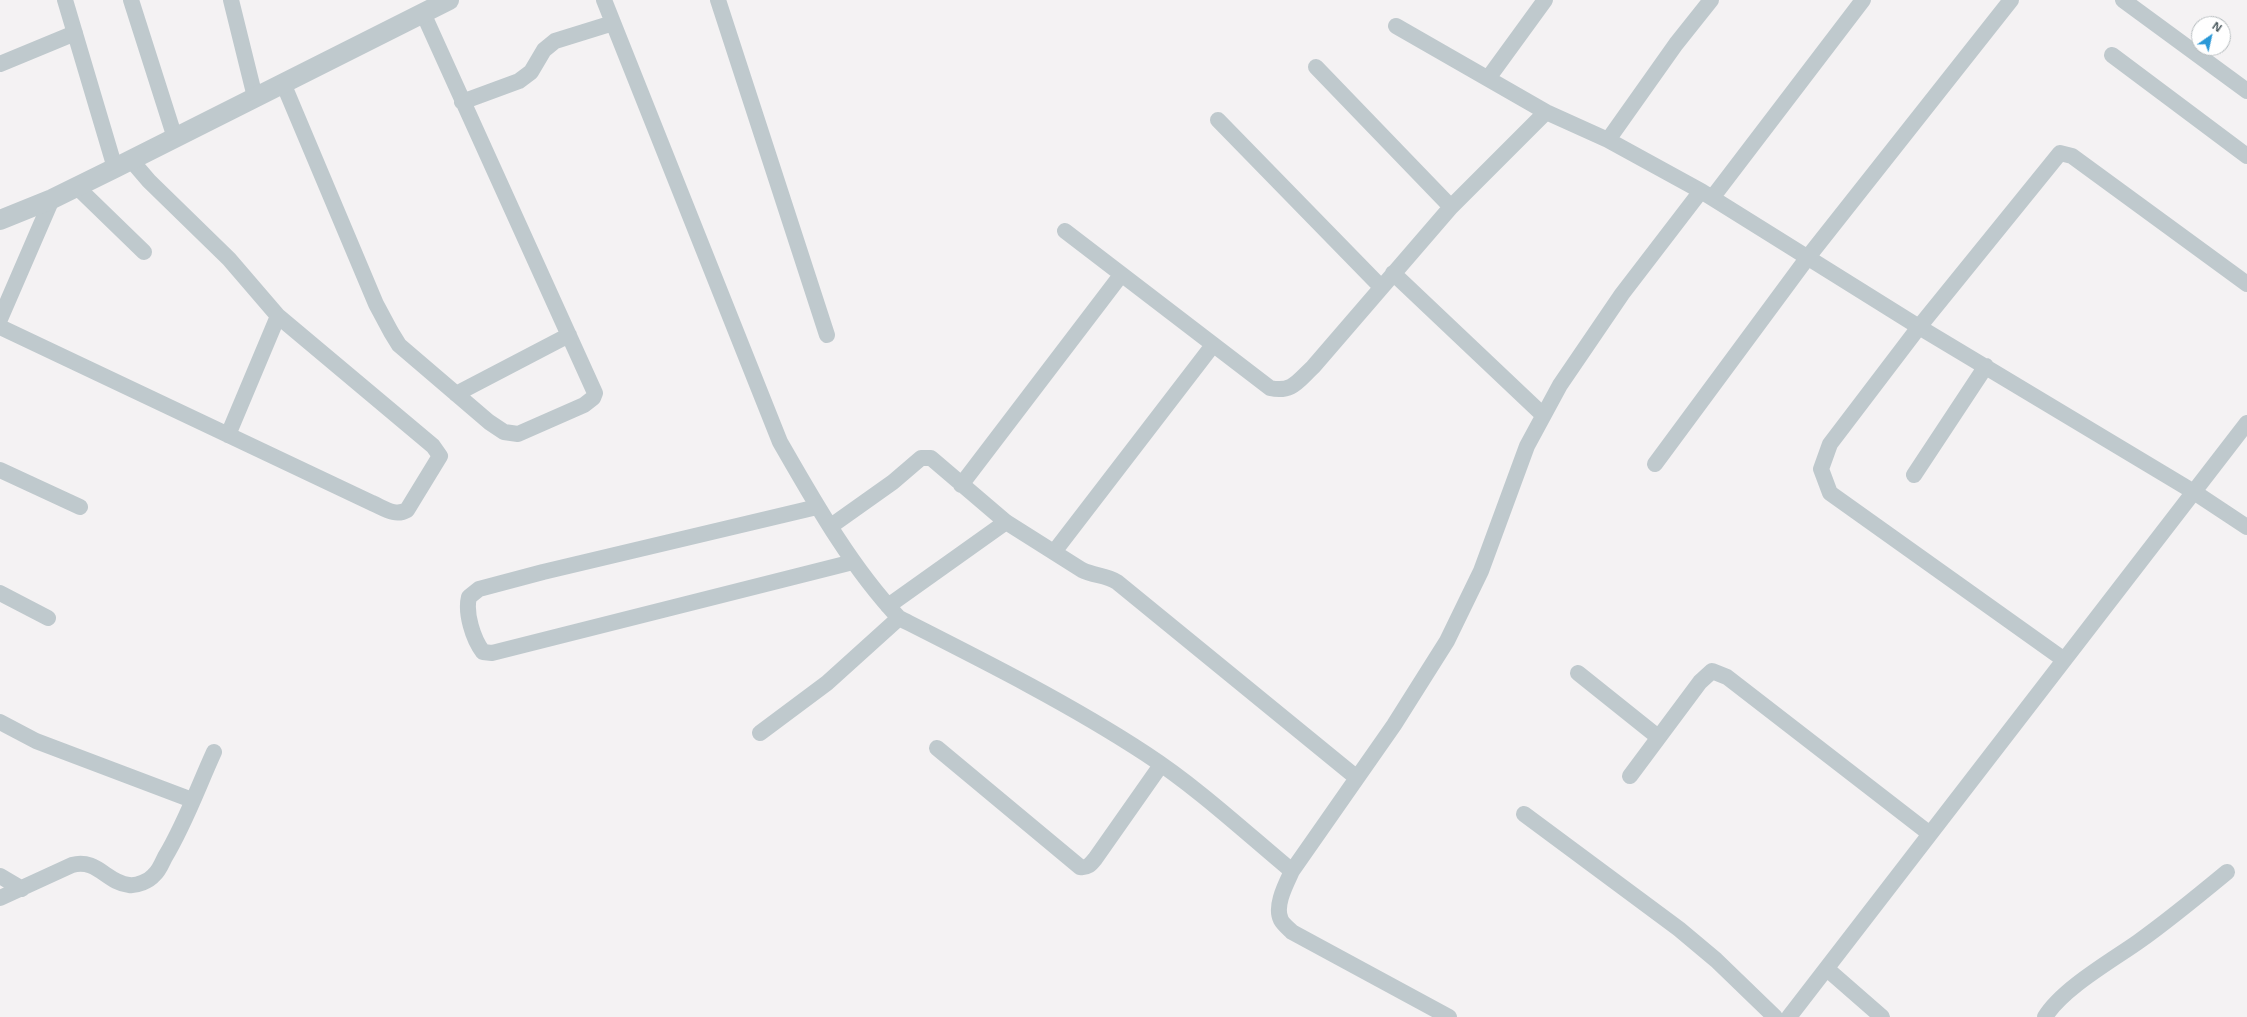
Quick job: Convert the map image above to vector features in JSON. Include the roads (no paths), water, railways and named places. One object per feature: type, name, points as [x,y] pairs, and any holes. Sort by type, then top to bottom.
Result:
[{"type":"street","points":[[0,327],[395,513],[402,513],[407,510],[440,456],[434,446],[278,316],[229,260],[150,181],[123,164],[75,33],[65,0]]},
{"type":"street","points":[[131,0],[175,138]]},
{"type":"street","points":[[231,0],[255,97]]},
{"type":"street","points":[[604,0],[758,392],[780,442],[817,507],[831,526],[853,562],[899,618],[1015,679],[1146,754],[1208,800],[1292,871]]},
{"type":"street","points":[[718,0],[827,336]]},
{"type":"street","points":[[1489,77],[1545,0]]},
{"type":"street","points":[[1608,140],[1676,44],[1711,0]]},
{"type":"street","points":[[1449,1017],[1292,932],[1281,920],[1279,910],[1282,892],[1292,871],[1357,778],[1447,641],[1467,603],[1481,571],[1527,446],[1560,385],[1622,294],[1706,194],[1864,0]]},
{"type":"street","points":[[1655,464],[1808,257],[2011,0]]},
{"type":"street","points":[[2123,0],[2247,91]]},
{"type":"street","points":[[0,220],[77,187],[436,5],[462,102],[595,393],[593,398],[584,405],[518,434],[504,432],[456,394],[399,345],[390,332],[376,304],[283,83]]},
{"type":"street","points":[[462,102],[519,81],[531,72],[544,50],[555,41],[613,23]]},
{"type":"street","points":[[1396,26],[1489,77],[1546,112],[1608,140],[1706,194],[1919,327],[2194,492],[2247,527]]},
{"type":"street","points":[[0,64],[75,33]]},
{"type":"street","points":[[2112,55],[2247,156]]},
{"type":"street","points":[[1316,67],[1451,207]]},
{"type":"street","points":[[1065,231],[1270,388],[1281,390],[1293,387],[1313,367],[1451,207],[1546,112]]},
{"type":"street","points":[[1218,120],[1381,287]]},
{"type":"street","points":[[2063,659],[1830,493],[1821,469],[1830,444],[1919,327],[2060,153],[2072,156],[2247,284]]},
{"type":"street","points":[[77,187],[144,252]]},
{"type":"street","points":[[0,319],[52,199]]},
{"type":"street","points":[[1393,273],[1543,415]]},
{"type":"street","points":[[962,486],[1121,275]]},
{"type":"street","points":[[228,435],[278,316]]},
{"type":"street","points":[[456,394],[569,335]]},
{"type":"street","points":[[1054,552],[1213,345]]},
{"type":"street","points":[[1914,475],[1986,366]]},
{"type":"street","points":[[1789,1017],[2063,659],[2245,429]]},
{"type":"street","points":[[831,526],[925,457],[931,458],[1006,522],[1090,573],[1110,577],[1117,582],[1357,778]]},
{"type":"street","points":[[0,470],[80,507]]},
{"type":"street","points":[[817,507],[543,572],[479,589],[468,597],[466,607],[478,645],[483,652],[492,653],[853,562]]},
{"type":"street","points":[[888,606],[1006,522]]},
{"type":"street","points":[[0,592],[48,618]]},
{"type":"street","points":[[760,733],[827,683],[899,618]]},
{"type":"street","points":[[1630,776],[1700,682],[1712,671],[1727,677],[1930,834]]},
{"type":"street","points":[[1578,673],[1658,737]]},
{"type":"street","points":[[0,722],[36,740],[192,800]]},
{"type":"street","points":[[937,748],[1080,867],[1084,868],[1090,866],[1096,859],[1161,765]]},
{"type":"street","points":[[0,898],[72,865],[82,862],[91,865],[121,884],[131,886],[144,882],[154,875],[176,839],[214,752]]},
{"type":"street","points":[[1524,814],[1679,929],[1716,960],[1775,1017]]},
{"type":"street","points":[[2053,1014],[2091,974],[2176,914],[2228,872]]},
{"type":"street","points":[[0,876],[22,889]]},
{"type":"street","points":[[1827,969],[1882,1017]]}]
